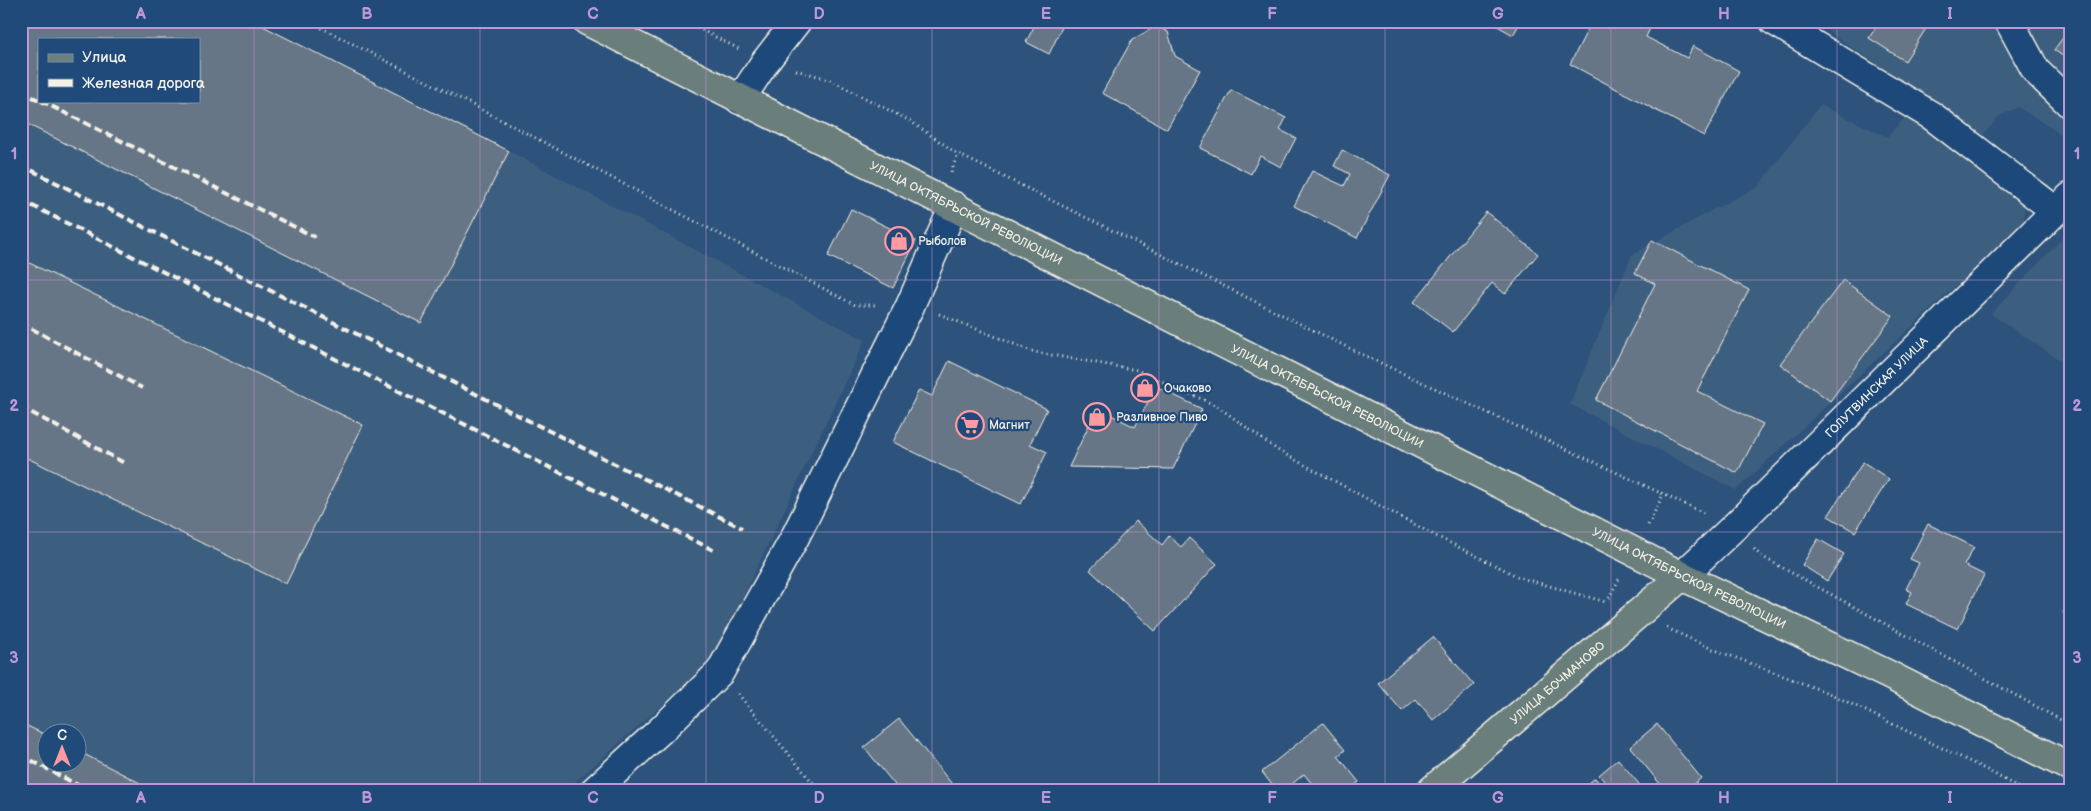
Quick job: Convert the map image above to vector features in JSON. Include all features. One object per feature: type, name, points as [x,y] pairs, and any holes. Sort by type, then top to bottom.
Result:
[{"type":"main road","name":"УЛИЦА ОКТЯБРЬСКОЙ РЕВОЛЮЦИИ","points":[[587,21],[1682,576],[1887,674],[2070,767]]},
{"type":"main road","name":"УЛИЦА БОЧМАНОВО","points":[[1432,790],[1682,576]]},
{"type":"street","points":[[740,100],[765,62],[797,21]]},
{"type":"street","points":[[1774,21],[1932,116],[2063,204]]},
{"type":"street","points":[[2009,21],[2036,71],[2070,104]]},
{"type":"street","name":"ГОЛУТВИНСКАЯ УЛИЦА","points":[[1682,576],[2063,204]]},
{"type":"street","points":[[595,790],[662,729],[720,672],[794,540],[910,306],[954,206]]},
{"type":"path","points":[[308,21],[472,104],[855,305],[910,306],[936,313],[1034,352],[1137,370],[1217,406],[1279,451],[1434,535],[1521,578],[1607,602],[1638,614],[1710,648],[1831,694],[1987,770],[2023,790]]},
{"type":"path","points":[[684,21],[765,62],[828,79],[910,121],[958,154],[1359,353],[1734,527],[1760,556],[2070,725]]},
{"type":"path","points":[[720,672],[819,790]]},
{"type":"shaded area","points":[[21,21],[253,21],[509,151],[865,340],[713,660],[566,790],[21,790]]},
{"type":"shaded area","points":[[1817,21],[2070,21],[2070,133],[2062,135],[2018,107],[1999,116],[1983,135],[1835,36]]},
{"type":"shaded area","points":[[1820,105],[1887,137],[1909,114],[2024,200],[2024,222],[1736,490],[1570,404],[1632,255],[1758,187]]},
{"type":"shaded area","points":[[2070,230],[2070,367],[1991,314]]},
{"type":"building","points":[[21,21],[253,21],[509,151],[421,323],[21,121]]},
{"type":"building","points":[[1037,21],[1065,21],[1049,54],[1026,42]]},
{"type":"building","points":[[1489,21],[1521,21],[1513,35]]},
{"type":"building","points":[[1592,21],[1647,21],[1652,24],[1646,37],[1687,58],[1693,46],[1739,71],[1704,136],[1570,64]]},
{"type":"building","points":[[1880,21],[1931,21],[1905,61],[1869,38]]},
{"type":"building","points":[[1156,26],[1168,32],[1175,56],[1200,70],[1167,129],[1102,93],[1132,40]]},
{"type":"building","points":[[2070,28],[2070,61],[2054,50]]},
{"type":"building","points":[[1231,90],[1286,118],[1280,130],[1296,138],[1281,167],[1260,156],[1251,174],[1200,148]]},
{"type":"building","points":[[1342,150],[1390,175],[1357,238],[1294,206],[1312,171],[1344,186],[1350,174],[1334,166]]},
{"type":"building","points":[[851,209],[916,241],[893,288],[828,256]]},
{"type":"building","points":[[1486,212],[1538,254],[1505,294],[1492,283],[1453,332],[1414,302]]},
{"type":"building","points":[[1652,240],[1749,290],[1697,391],[1763,424],[1737,473],[1596,400],[1655,284],[1635,273]]},
{"type":"building","points":[[21,259],[363,425],[286,584],[21,455]]},
{"type":"building","points":[[1843,280],[1893,316],[1830,401],[1780,364]]},
{"type":"building","name":"Магнит","points":[[949,361],[1047,409],[1030,444],[1047,452],[1021,504],[893,442],[919,390],[932,396]]},
{"type":"building","points":[[1143,380],[1202,409],[1173,469],[1069,467],[1097,408],[1135,427],[1151,396],[1138,390]]},
{"type":"building","points":[[1863,462],[1889,479],[1855,532],[1828,516]]},
{"type":"building","points":[[1136,521],[1162,545],[1169,536],[1181,547],[1189,538],[1217,564],[1155,631],[1090,570]]},
{"type":"building","points":[[1928,524],[1974,547],[1964,565],[1984,575],[1958,629],[1906,604],[1912,592],[1906,589],[1919,563],[1910,559]]},
{"type":"building","points":[[1818,539],[1844,554],[1827,581],[1802,565]]},
{"type":"building","points":[[2070,599],[2070,617],[2063,613]]},
{"type":"building","points":[[1433,637],[1474,685],[1433,720],[1416,699],[1402,711],[1378,683]]},
{"type":"building","points":[[899,719],[952,784],[945,790],[899,790],[864,747]]},
{"type":"building","points":[[21,723],[38,731],[38,774],[88,774],[88,756],[140,783],[137,790],[39,790],[21,781]]},
{"type":"building","points":[[1323,723],[1345,750],[1338,756],[1359,782],[1349,790],[1317,790],[1304,774],[1291,785],[1295,790],[1276,790],[1262,772]]},
{"type":"building","points":[[1657,724],[1701,778],[1688,790],[1665,790],[1630,747]]},
{"type":"building","points":[[1618,759],[1644,790],[1612,790],[1599,775]]},
{"type":"building","points":[[1595,778],[1605,790],[1581,790]]},
{"type":"railway","points":[[21,92],[38,100]]},
{"type":"railway","points":[[43,102],[315,237]]},
{"type":"railway","points":[[21,165],[742,528]]},
{"type":"railway","points":[[21,200],[717,552]]},
{"type":"railway","points":[[21,323],[142,388]]},
{"type":"railway","points":[[21,407],[126,464]]},
{"type":"railway","points":[[21,755],[87,790]]},
{"type":"place","name":"Рыболов","points":[[899,241]]},
{"type":"place","name":"Очаково","points":[[1145,388]]},
{"type":"place","name":"Разливное Пиво","points":[[1097,417]]},
{"type":"place","name":"Магнит","points":[[970,425]]}]
